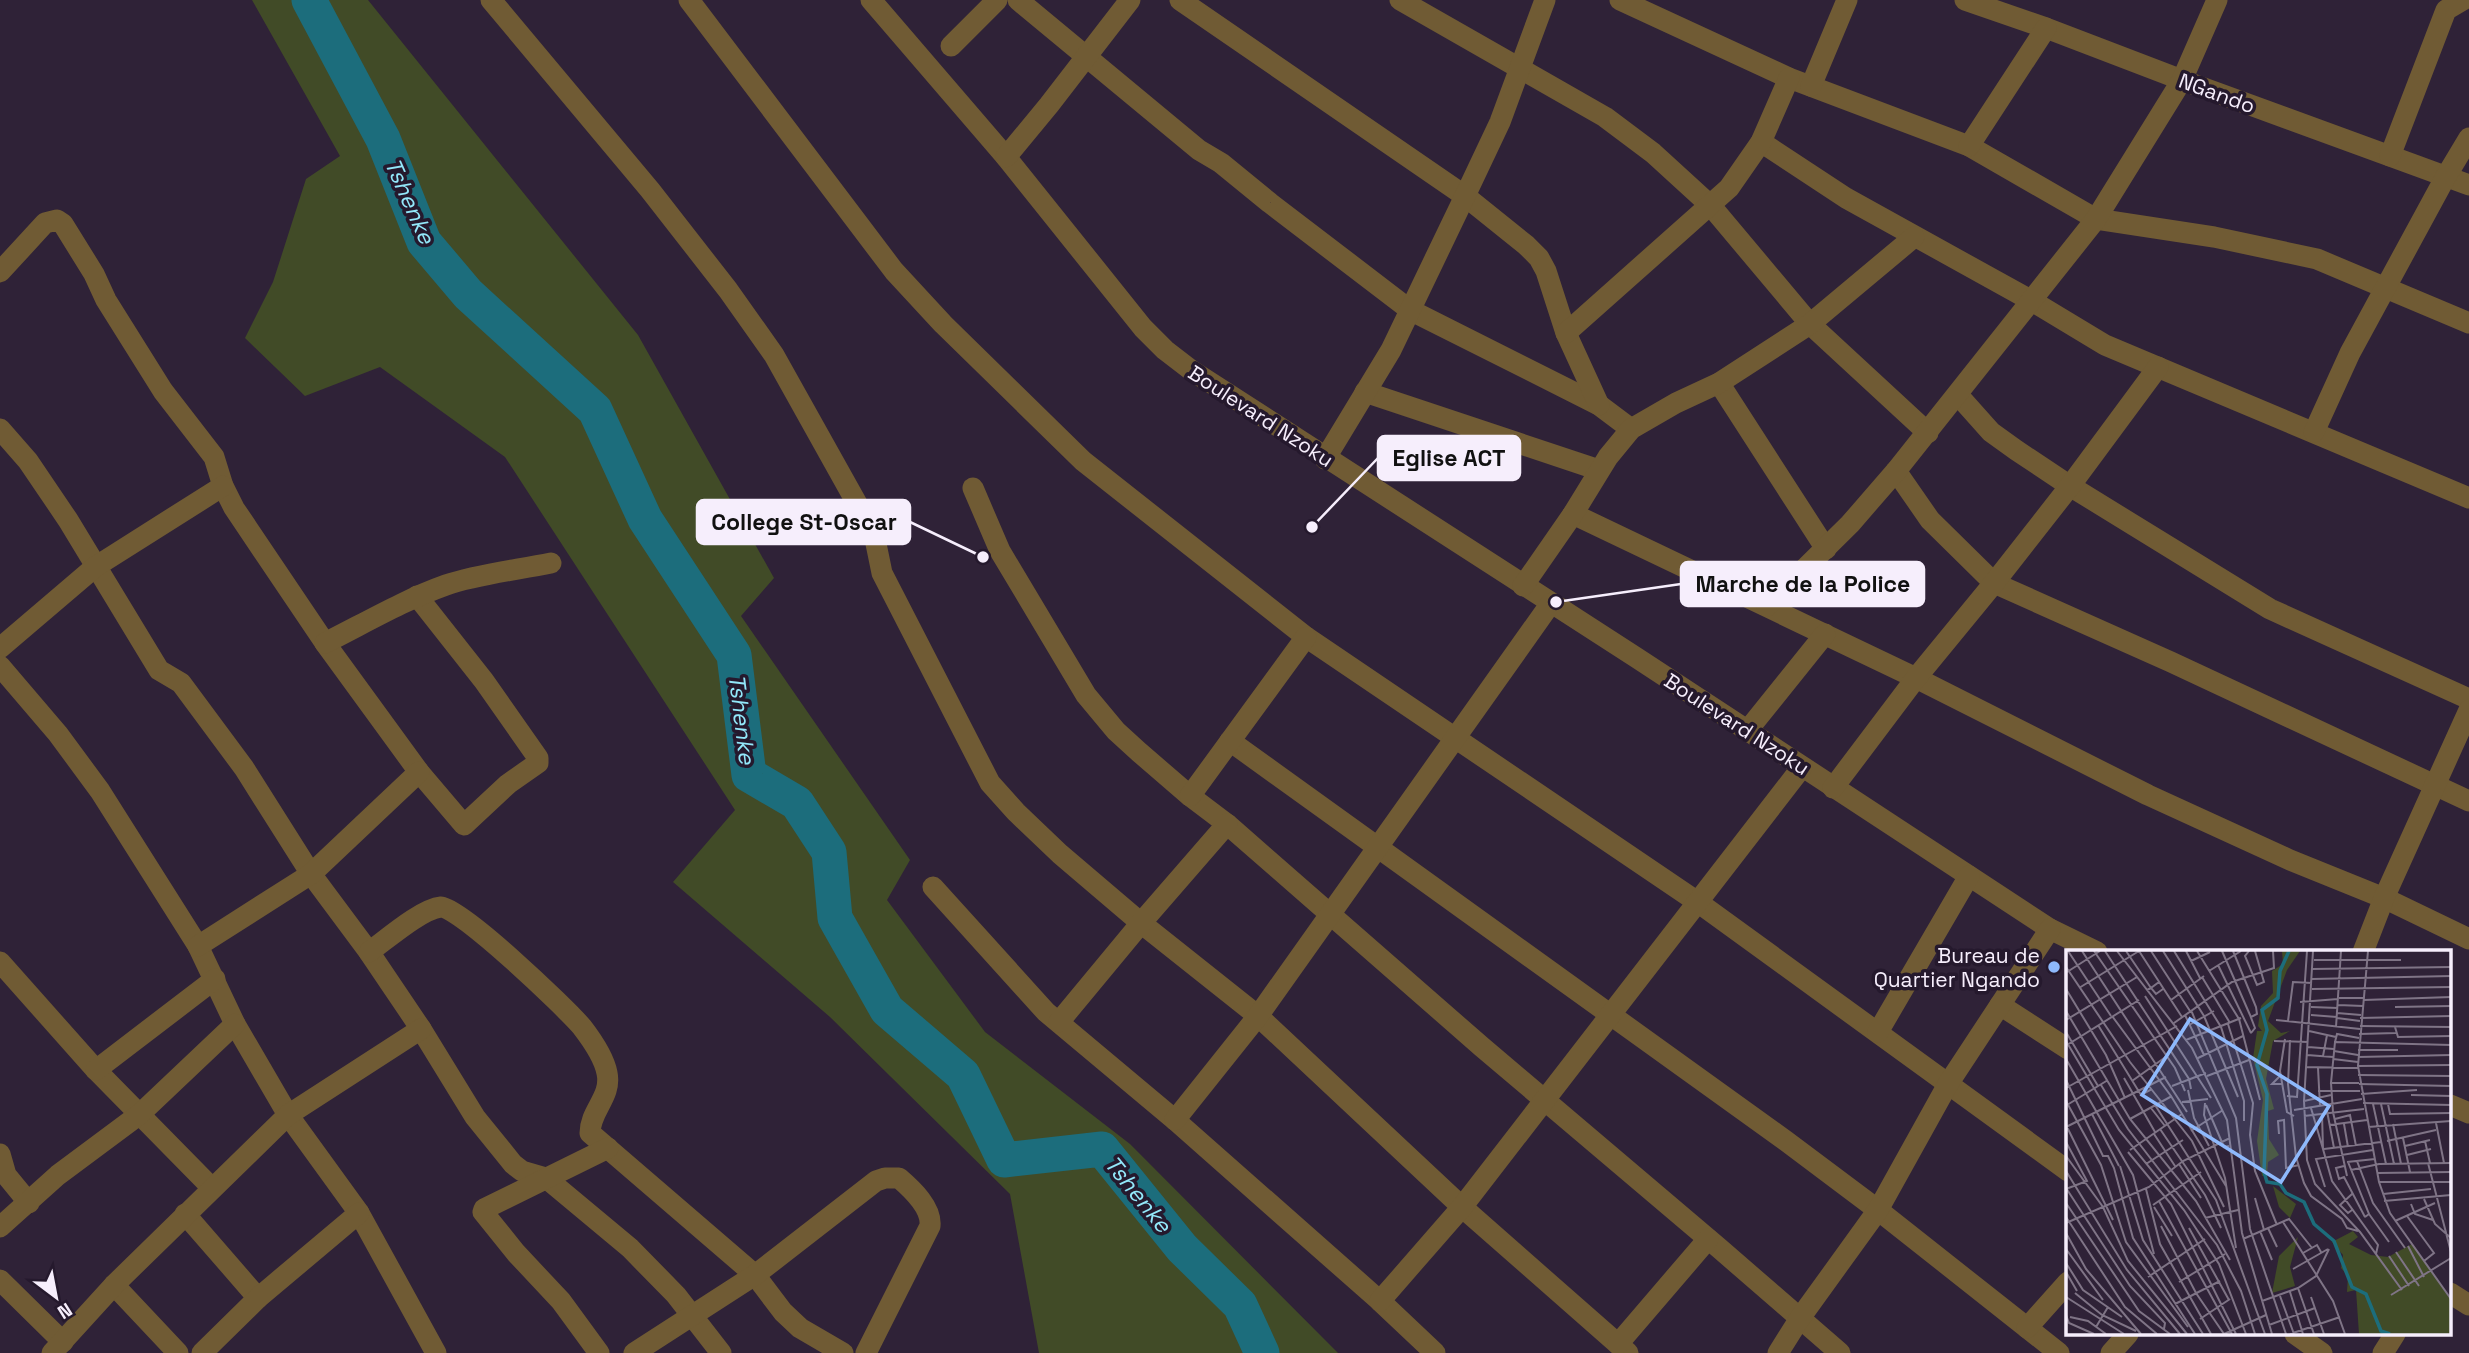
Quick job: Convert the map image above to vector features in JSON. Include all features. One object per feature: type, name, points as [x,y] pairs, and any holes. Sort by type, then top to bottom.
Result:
[{"type":"street","points":[[491,0],[650,190],[728,290],[774,355],[874,534],[882,573],[987,779],[1016,812],[1060,854],[1141,923],[1258,1016],[1461,1207],[1623,1349],[1709,1238]]},
{"type":"street","points":[[689,0],[894,271],[943,324],[1083,461],[1306,637],[1699,903],[2066,1170]]},
{"type":"street","name":"Boulevard Nzoku","points":[[872,0],[1006,157],[1143,328],[1165,350],[1325,459],[1551,603],[2050,929],[2093,950]]},
{"type":"street","points":[[951,46],[997,0]]},
{"type":"street","points":[[1018,0],[1199,150],[1221,163],[1410,310],[1599,405],[1631,429]]},
{"type":"street","points":[[1006,157],[1085,56],[1118,19],[1130,0]]},
{"type":"street","points":[[1180,0],[1465,196],[1526,245],[1539,258],[1546,271],[1566,332],[1599,405]]},
{"type":"street","points":[[1400,0],[1618,125],[1653,153],[1711,206],[1810,324],[1928,433]]},
{"type":"street","points":[[1325,459],[1391,350],[1465,196],[1521,70],[1545,0]]},
{"type":"street","points":[[1620,0],[1789,78],[1969,146],[2096,219],[2214,237],[2324,261],[2469,323]]},
{"type":"street","points":[[1811,86],[1847,0]]},
{"type":"street","name":"NGando","points":[[1965,0],[2469,185]]},
{"type":"street","points":[[1767,606],[1826,549],[1896,471],[2096,219],[2182,80],[2217,0]]},
{"type":"street","points":[[2390,156],[2446,10],[2463,0]]},
{"type":"street","points":[[1969,146],[2046,28]]},
{"type":"street","points":[[1566,332],[1729,188],[1760,142],[1789,78]]},
{"type":"street","points":[[2314,432],[2350,353],[2469,138]]},
{"type":"street","points":[[1760,142],[1846,198],[2032,301],[2105,345],[2469,498]]},
{"type":"street","points":[[0,272],[45,223],[57,220],[63,224],[106,300],[163,391],[214,457],[223,486],[234,508],[325,643],[419,772],[464,825],[508,784],[538,763],[538,758],[484,681],[417,596]]},
{"type":"street","points":[[1522,586],[1573,514],[1599,470],[1631,429],[1657,413],[1719,383],[1810,324],[1914,237]]},
{"type":"street","points":[[1833,788],[1916,678],[2070,486],[2158,367]]},
{"type":"street","points":[[1719,383],[1826,549]]},
{"type":"street","points":[[1365,392],[1599,470]]},
{"type":"street","points":[[1958,395],[1991,432],[2070,486],[2270,609],[2469,699]]},
{"type":"street","points":[[0,429],[35,472],[68,520],[159,670],[181,683],[244,768],[311,874],[369,952],[421,1029],[475,1116],[513,1164],[522,1171],[546,1178],[630,1248],[662,1279],[721,1353]]},
{"type":"street","points":[[1896,471],[1930,520],[1994,583],[2469,801]]},
{"type":"street","points":[[0,648],[95,567],[223,486]]},
{"type":"street","points":[[973,488],[1000,551],[1086,695],[1127,741],[1227,824],[1482,1047],[1709,1238],[1840,1353]]},
{"type":"street","points":[[1573,514],[1916,678],[2147,795],[2290,860],[2385,898],[2469,939]]},
{"type":"street","points":[[325,643],[417,596],[474,577],[551,563]]},
{"type":"street","points":[[1175,1121],[1258,1016],[1551,603]]},
{"type":"street","points":[[1747,731],[1825,634]]},
{"type":"street","points":[[1190,796],[1306,637]]},
{"type":"street","points":[[0,666],[58,734],[100,791],[198,946],[235,1024],[289,1115],[359,1213],[436,1353]]},
{"type":"street","points":[[2364,950],[2469,710]]},
{"type":"street","points":[[1230,741],[1786,1141],[2059,1353]]},
{"type":"street","points":[[1380,1301],[1461,1207],[1802,767]]},
{"type":"street","points":[[198,946],[311,874],[419,772]]},
{"type":"street","points":[[1059,1022],[1227,824]]},
{"type":"street","points":[[1878,1032],[1969,876]]},
{"type":"street","points":[[933,887],[1028,995],[1380,1301],[1435,1353]]},
{"type":"street","points":[[369,952],[419,917],[440,907],[450,909],[471,924],[579,1023],[601,1056],[608,1077],[607,1088],[604,1100],[591,1122],[590,1133],[755,1275],[783,1312],[800,1328],[843,1353]]},
{"type":"street","points":[[1778,1353],[1878,1210],[1948,1084],[2050,929]]},
{"type":"street","points":[[0,962],[96,1070],[212,1188]]},
{"type":"street","points":[[96,1070],[215,979]]},
{"type":"street","points":[[2000,1005],[2066,1048]]},
{"type":"street","points":[[0,1227],[58,1175],[140,1114],[235,1024]]},
{"type":"street","points":[[0,1280],[57,1348],[114,1285],[289,1115],[421,1029]]},
{"type":"street","points":[[2452,1106],[2469,1113]]},
{"type":"street","points":[[599,1353],[561,1301],[516,1253],[483,1212],[484,1209],[608,1148]]},
{"type":"street","points":[[0,1154],[6,1174],[29,1203]]},
{"type":"street","points":[[634,1353],[755,1275],[876,1181],[899,1178],[926,1208],[931,1216],[930,1226],[866,1353]]},
{"type":"street","points":[[202,1353],[258,1298],[359,1213]]},
{"type":"street","points":[[185,1214],[258,1298]]},
{"type":"street","points":[[2027,1328],[2066,1284]]},
{"type":"street","points":[[114,1285],[178,1353]]},
{"type":"street","points":[[2452,1294],[2469,1305]]},
{"type":"street","points":[[2111,1353],[2126,1336]]},
{"type":"street","points":[[2298,1336],[2322,1353]]},
{"type":"street","points":[[2383,1353],[2394,1336]]},
{"type":"green space","points":[[252,0],[368,0],[638,335],[774,578],[741,616],[910,860],[887,900],[985,1032],[1130,1144],[1338,1353],[1039,1353],[1010,1194],[830,1017],[673,882],[735,810],[505,457],[380,367],[305,396],[245,338],[273,282],[306,179],[340,156]]},
{"type":"waterway","name":"Tshenke","points":[[309,0],[383,139],[424,242],[468,294],[595,410],[645,519],[734,655],[749,775],[797,803],[829,852],[835,918],[887,1010],[963,1075],[1004,1160],[1102,1149],[1182,1248],[1240,1305],[1262,1353]]},
{"type":"place","name":"Eglise ACT","points":[[1312,527]]},
{"type":"place","name":"College St-Oscar","points":[[983,557]]},
{"type":"place","name":"Marche de la Police","points":[[1556,602]]},
{"type":"place","name":"Bureau de Quartier Ngando","points":[[2054,967]]}]
